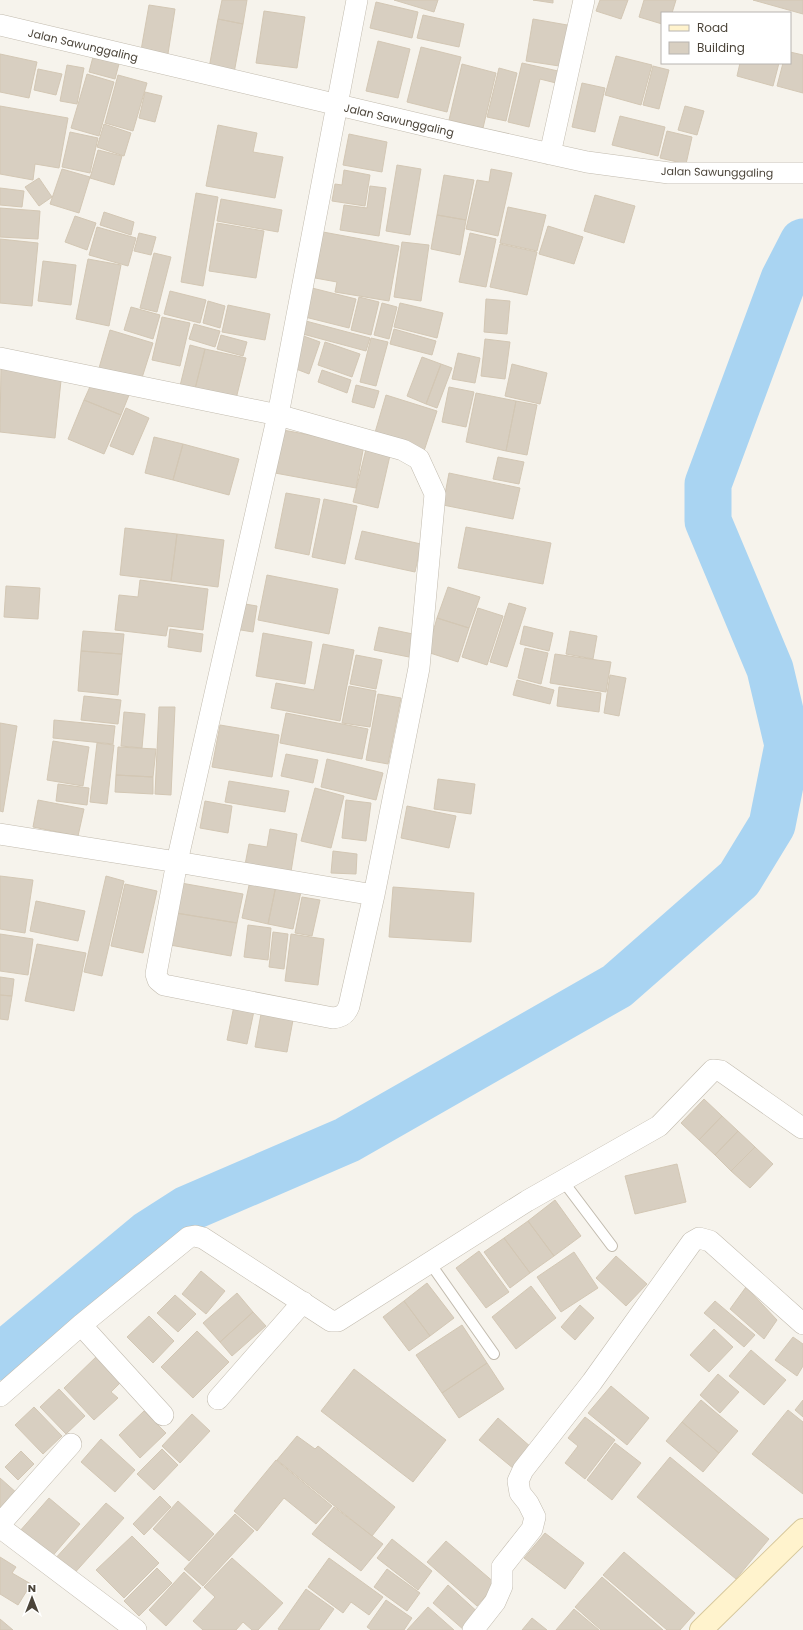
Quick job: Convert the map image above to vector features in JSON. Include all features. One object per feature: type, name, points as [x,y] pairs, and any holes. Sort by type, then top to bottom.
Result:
[{"type":"main road","points":[[701,1630],[803,1530]]},
{"type":"street","points":[[0,358],[278,415],[403,450],[419,459],[435,494],[419,668],[374,895],[349,1006],[342,1016],[333,1018],[164,985],[158,980],[156,974],[177,862],[278,415],[358,0]]},
{"type":"street","points":[[550,154],[584,0]]},
{"type":"street","name":"Jalan Sawunggaling","points":[[0,25],[586,162],[669,173],[803,173]]},
{"type":"street","points":[[0,834],[374,895]]},
{"type":"street","points":[[0,1396],[80,1325],[189,1237],[195,1236],[202,1238],[331,1321],[338,1322],[527,1201],[659,1126],[713,1070],[721,1071],[802,1128]]},
{"type":"street","points":[[472,1630],[497,1597],[502,1586],[502,1567],[532,1530],[535,1516],[528,1503],[520,1493],[518,1482],[523,1470],[592,1382],[692,1242],[699,1238],[710,1241],[803,1324]]},
{"type":"street","points":[[218,1399],[303,1302]]},
{"type":"street","points":[[80,1325],[163,1415]]},
{"type":"street","points":[[72,1444],[1,1523],[4,1540],[136,1630]]},
{"type":"lane","points":[[563,1181],[612,1246]]},
{"type":"lane","points":[[430,1263],[494,1354]]},
{"type":"building","points":[[222,0],[247,0],[243,24],[218,19]]},
{"type":"building","points":[[394,0],[438,0],[434,12]]},
{"type":"building","points":[[533,0],[553,0],[553,3]]},
{"type":"building","points":[[600,0],[628,0],[621,19],[596,11]]},
{"type":"building","points":[[644,0],[676,0],[672,12],[661,12],[661,24],[639,17]]},
{"type":"building","points":[[753,0],[803,0],[803,14]]},
{"type":"building","points":[[376,2],[418,12],[412,38],[370,28]]},
{"type":"building","points":[[149,5],[175,9],[167,60],[140,56]]},
{"type":"building","points":[[264,11],[305,17],[297,68],[256,63]]},
{"type":"building","points":[[423,15],[464,24],[459,47],[417,38]]},
{"type":"building","points":[[218,19],[243,24],[234,73],[209,68]]},
{"type":"building","points":[[533,19],[573,26],[566,67],[526,61]]},
{"type":"building","points":[[378,41],[410,49],[398,98],[366,91]]},
{"type":"building","points":[[421,47],[461,57],[447,112],[407,102]]},
{"type":"building","points":[[791,52],[803,55],[803,93],[777,86],[783,64],[791,64]]},
{"type":"building","points":[[94,53],[120,60],[115,79],[89,72]]},
{"type":"building","points":[[0,54],[37,62],[29,98],[0,92]]},
{"type":"building","points":[[616,56],[652,65],[641,105],[605,95]]},
{"type":"building","points":[[522,63],[567,73],[564,85],[540,79],[529,127],[508,122]]},
{"type":"building","points":[[462,64],[496,73],[483,128],[449,120]]},
{"type":"building","points":[[740,64],[779,64],[773,86],[737,76]]},
{"type":"building","points":[[67,65],[84,68],[77,104],[60,101]]},
{"type":"building","points":[[653,66],[669,70],[659,109],[643,105]]},
{"type":"building","points":[[499,68],[517,73],[506,121],[487,117]]},
{"type":"building","points":[[38,69],[62,74],[56,95],[34,90]]},
{"type":"building","points":[[87,74],[114,82],[99,136],[71,128]]},
{"type":"building","points":[[118,75],[147,83],[133,131],[105,123]]},
{"type":"building","points":[[582,83],[605,88],[595,132],[572,127]]},
{"type":"building","points":[[145,92],[162,96],[155,122],[139,118]]},
{"type":"building","points":[[0,106],[68,118],[59,168],[35,164],[33,180],[0,174]]},
{"type":"building","points":[[685,106],[704,111],[697,135],[678,130]]},
{"type":"building","points":[[620,116],[665,127],[658,156],[612,145]]},
{"type":"building","points":[[104,124],[131,133],[124,156],[97,147]]},
{"type":"building","points":[[218,125],[257,133],[253,152],[283,157],[275,198],[206,186]]},
{"type":"building","points":[[667,131],[692,137],[686,164],[660,158]]},
{"type":"building","points":[[70,132],[98,138],[90,173],[62,167]]},
{"type":"building","points":[[349,134],[387,142],[382,172],[343,165]]},
{"type":"building","points":[[98,150],[122,156],[114,185],[90,178]]},
{"type":"building","points":[[397,165],[421,169],[410,235],[386,231]]},
{"type":"building","points":[[62,169],[90,177],[79,213],[50,204]]},
{"type":"building","points":[[491,169],[512,173],[498,236],[466,229],[477,180],[489,182]]},
{"type":"building","points":[[344,170],[370,175],[365,206],[332,201],[335,184],[342,185]]},
{"type":"building","points":[[444,175],[474,180],[466,220],[437,215]]},
{"type":"building","points":[[39,178],[52,197],[39,206],[25,187]]},
{"type":"building","points":[[370,186],[386,188],[379,236],[340,230],[344,205],[367,208]]},
{"type":"building","points":[[0,188],[24,191],[22,207],[0,205]]},
{"type":"building","points":[[196,193],[218,197],[203,286],[181,282]]},
{"type":"building","points":[[595,195],[635,206],[624,243],[584,231]]},
{"type":"building","points":[[221,199],[282,210],[278,232],[217,221]]},
{"type":"building","points":[[508,207],[546,215],[537,251],[500,243]]},
{"type":"building","points":[[0,208],[40,211],[38,239],[0,237]]},
{"type":"building","points":[[104,212],[134,222],[131,235],[100,225]]},
{"type":"building","points":[[437,215],[466,220],[460,255],[431,249]]},
{"type":"building","points":[[75,216],[96,223],[87,250],[65,242]]},
{"type":"building","points":[[217,223],[264,231],[256,278],[209,271]]},
{"type":"building","points":[[548,226],[583,237],[574,264],[539,254]]},
{"type":"building","points":[[97,227],[136,238],[128,266],[89,255]]},
{"type":"building","points":[[323,232],[399,246],[389,301],[335,292],[337,282],[315,278]]},
{"type":"building","points":[[139,233],[156,237],[151,255],[134,251]]},
{"type":"building","points":[[470,233],[496,239],[486,287],[459,282]]},
{"type":"building","points":[[0,239],[38,243],[32,306],[0,303]]},
{"type":"building","points":[[402,242],[429,245],[421,301],[394,297]]},
{"type":"building","points":[[500,244],[537,252],[527,295],[490,287]]},
{"type":"building","points":[[154,253],[171,257],[157,312],[140,308]]},
{"type":"building","points":[[88,259],[121,265],[109,326],[76,319]]},
{"type":"building","points":[[43,261],[76,265],[71,305],[38,301]]},
{"type":"building","points":[[312,288],[356,299],[349,328],[305,317]]},
{"type":"building","points":[[170,291],[206,300],[200,323],[164,314]]},
{"type":"building","points":[[359,297],[379,302],[371,335],[351,330]]},
{"type":"building","points":[[486,299],[510,301],[507,334],[484,332]]},
{"type":"building","points":[[208,301],[225,306],[220,328],[203,323]]},
{"type":"building","points":[[382,303],[397,307],[389,339],[374,335]]},
{"type":"building","points":[[400,303],[443,313],[437,338],[394,327]]},
{"type":"building","points":[[228,305],[270,314],[265,340],[222,332]]},
{"type":"building","points":[[131,307],[160,315],[153,339],[124,330]]},
{"type":"building","points":[[162,317],[190,323],[180,366],[152,360]]},
{"type":"building","points":[[302,320],[370,338],[366,351],[299,333]]},
{"type":"building","points":[[194,324],[220,331],[215,347],[189,339]]},
{"type":"building","points":[[394,329],[436,341],[432,355],[390,344]]},
{"type":"building","points":[[110,330],[153,343],[141,381],[99,368]]},
{"type":"building","points":[[221,335],[247,342],[243,356],[217,349]]},
{"type":"building","points":[[301,335],[320,342],[309,374],[291,367]]},
{"type":"building","points":[[371,338],[388,342],[376,386],[360,382]]},
{"type":"building","points":[[485,339],[510,342],[505,379],[481,376]]},
{"type":"building","points":[[325,342],[360,354],[352,377],[318,365]]},
{"type":"building","points":[[190,345],[205,349],[194,393],[179,390]]},
{"type":"building","points":[[205,349],[246,358],[235,403],[194,393]]},
{"type":"building","points":[[458,353],[480,358],[475,383],[452,379]]},
{"type":"building","points":[[422,357],[441,364],[426,404],[407,396]]},
{"type":"building","points":[[1,364],[62,371],[55,438],[0,432]]},
{"type":"building","points":[[441,364],[452,368],[437,408],[426,404]]},
{"type":"building","points":[[512,364],[547,373],[540,404],[505,396]]},
{"type":"building","points":[[322,370],[351,380],[347,393],[318,382]]},
{"type":"building","points":[[93,380],[129,395],[121,415],[84,400]]},
{"type":"building","points":[[356,385],[379,391],[374,408],[352,402]]},
{"type":"building","points":[[449,387],[474,392],[466,427],[442,422]]},
{"type":"building","points":[[476,393],[516,401],[506,451],[466,442]]},
{"type":"building","points":[[386,395],[437,411],[424,451],[374,436]]},
{"type":"building","points":[[84,400],[121,415],[104,454],[68,439]]},
{"type":"building","points":[[516,401],[537,405],[527,455],[506,451]]},
{"type":"building","points":[[126,408],[149,418],[133,455],[110,446]]},
{"type":"building","points":[[283,430],[364,445],[356,488],[275,473]]},
{"type":"building","points":[[154,437],[183,444],[173,480],[145,473]]},
{"type":"building","points":[[183,444],[239,459],[229,495],[173,480]]},
{"type":"building","points":[[367,445],[391,451],[378,508],[353,502]]},
{"type":"building","points":[[498,457],[524,462],[519,484],[493,479]]},
{"type":"building","points":[[449,473],[520,488],[513,519],[443,505]]},
{"type":"building","points":[[286,493],[320,499],[309,555],[275,548]]},
{"type":"building","points":[[324,499],[357,506],[345,564],[312,557]]},
{"type":"building","points":[[466,527],[551,543],[543,584],[458,568]]},
{"type":"building","points":[[125,528],[177,534],[171,581],[120,575]]},
{"type":"building","points":[[362,531],[421,544],[415,572],[355,559]]},
{"type":"building","points":[[177,534],[224,540],[218,587],[171,581]]},
{"type":"building","points":[[267,575],[338,589],[329,634],[258,620]]},
{"type":"building","points":[[140,580],[208,589],[203,630],[168,626],[166,636],[115,630],[119,595],[138,597]]},
{"type":"building","points":[[6,586],[40,588],[38,619],[4,617]]},
{"type":"building","points":[[448,587],[480,597],[469,628],[437,618]]},
{"type":"building","points":[[239,603],[257,606],[253,632],[235,629]]},
{"type":"building","points":[[509,603],[526,608],[507,667],[490,662]]},
{"type":"building","points":[[478,608],[503,616],[487,665],[462,657]]},
{"type":"building","points":[[437,618],[469,628],[458,662],[427,652]]},
{"type":"building","points":[[524,626],[553,633],[549,651],[520,644]]},
{"type":"building","points":[[379,627],[413,634],[409,657],[374,650]]},
{"type":"building","points":[[170,629],[203,634],[201,652],[168,647]]},
{"type":"building","points":[[83,631],[124,634],[122,654],[81,651]]},
{"type":"building","points":[[570,631],[597,636],[593,659],[566,654]]},
{"type":"building","points":[[263,633],[312,642],[305,684],[256,676]]},
{"type":"building","points":[[323,644],[354,650],[340,721],[271,708],[276,683],[314,690]]},
{"type":"building","points":[[525,648],[548,653],[541,684],[518,678]]},
{"type":"building","points":[[81,651],[122,654],[118,695],[78,691]]},
{"type":"building","points":[[555,654],[611,662],[606,692],[550,683]]},
{"type":"building","points":[[356,655],[382,660],[376,689],[350,684]]},
{"type":"building","points":[[610,675],[626,678],[619,716],[604,713]]},
{"type":"building","points":[[517,680],[554,690],[550,704],[513,695]]},
{"type":"building","points":[[349,686],[376,691],[370,727],[342,723]]},
{"type":"building","points":[[559,687],[601,693],[599,712],[557,706]]},
{"type":"building","points":[[378,694],[401,698],[388,764],[366,760]]},
{"type":"building","points":[[84,696],[121,700],[118,724],[81,720]]},
{"type":"building","points":[[159,707],[175,707],[171,795],[155,794]]},
{"type":"building","points":[[124,712],[145,714],[142,748],[121,746]]},
{"type":"building","points":[[286,713],[368,729],[362,759],[280,743]]},
{"type":"building","points":[[54,720],[115,726],[113,744],[53,738]]},
{"type":"building","points":[[0,723],[17,726],[3,812],[0,811]]},
{"type":"building","points":[[220,725],[279,735],[272,777],[212,767]]},
{"type":"building","points":[[53,741],[89,747],[83,786],[47,780]]},
{"type":"building","points":[[97,743],[114,745],[107,804],[90,802]]},
{"type":"building","points":[[118,747],[156,749],[153,777],[116,775]]},
{"type":"building","points":[[286,754],[318,760],[313,783],[281,776]]},
{"type":"building","points":[[327,759],[383,773],[376,800],[321,787]]},
{"type":"building","points":[[116,775],[153,777],[153,794],[115,792]]},
{"type":"building","points":[[438,779],[475,784],[471,814],[434,809]]},
{"type":"building","points":[[229,781],[289,791],[285,812],[225,802]]},
{"type":"building","points":[[58,784],[89,788],[87,805],[56,801]]},
{"type":"building","points":[[315,788],[344,796],[331,848],[301,841]]},
{"type":"building","points":[[38,800],[84,809],[78,836],[33,827]]},
{"type":"building","points":[[346,800],[371,803],[366,841],[342,838]]},
{"type":"building","points":[[205,801],[232,806],[228,833],[200,828]]},
{"type":"building","points":[[407,806],[456,816],[449,848],[401,838]]},
{"type":"building","points":[[270,829],[297,834],[290,878],[244,870],[249,844],[267,847]]},
{"type":"building","points":[[333,851],[357,854],[356,874],[331,873]]},
{"type":"building","points":[[0,876],[33,880],[25,933],[0,929]]},
{"type":"building","points":[[106,876],[124,881],[102,976],[84,972]]},
{"type":"building","points":[[251,876],[277,881],[268,924],[242,918]]},
{"type":"building","points":[[277,881],[302,887],[293,929],[268,924]]},
{"type":"building","points":[[181,883],[243,894],[237,923],[176,913]]},
{"type":"building","points":[[125,884],[157,891],[143,953],[111,946]]},
{"type":"building","points":[[393,887],[474,893],[471,942],[389,937]]},
{"type":"building","points":[[302,897],[320,900],[312,936],[295,933]]},
{"type":"building","points":[[36,901],[85,911],[78,941],[30,931]]},
{"type":"building","points":[[176,913],[237,923],[231,956],[170,945]]},
{"type":"building","points":[[248,925],[271,928],[268,960],[244,957]]},
{"type":"building","points":[[273,932],[288,934],[284,969],[269,967]]},
{"type":"building","points":[[0,934],[33,939],[28,975],[0,971]]},
{"type":"building","points":[[291,934],[324,939],[318,985],[285,981]]},
{"type":"building","points":[[37,944],[86,953],[74,1011],[25,1001]]},
{"type":"building","points":[[0,977],[14,979],[12,996],[0,995]]},
{"type":"building","points":[[0,995],[12,996],[8,1020],[0,1019]]},
{"type":"building","points":[[234,1006],[254,1011],[247,1044],[227,1040]]},
{"type":"building","points":[[261,1014],[293,1020],[287,1052],[255,1047]]},
{"type":"building","points":[[704,1099],[722,1116],[699,1140],[681,1123]]},
{"type":"building","points":[[722,1116],[738,1131],[715,1155],[699,1140]]},
{"type":"building","points":[[738,1131],[755,1147],[731,1171],[715,1155]]},
{"type":"building","points":[[755,1147],[773,1164],[750,1188],[731,1171]]},
{"type":"building","points":[[677,1164],[686,1202],[635,1214],[625,1176]]},
{"type":"building","points":[[555,1200],[581,1236],[554,1256],[528,1221]]},
{"type":"building","points":[[528,1221],[554,1256],[530,1273],[504,1238]]},
{"type":"building","points":[[504,1238],[530,1273],[510,1288],[484,1252]]},
{"type":"building","points":[[479,1251],[509,1292],[486,1308],[456,1268]]},
{"type":"building","points":[[574,1252],[598,1288],[561,1312],[537,1277]]},
{"type":"building","points":[[616,1256],[647,1284],[626,1306],[596,1278]]},
{"type":"building","points":[[201,1271],[225,1291],[206,1314],[182,1294]]},
{"type":"building","points":[[427,1283],[454,1318],[430,1336],[404,1301]]},
{"type":"building","points":[[531,1286],[556,1318],[516,1349],[492,1317]]},
{"type":"building","points":[[746,1287],[777,1320],[764,1339],[730,1309]]},
{"type":"building","points":[[237,1293],[253,1312],[220,1342],[203,1323]]},
{"type":"building","points":[[175,1295],[196,1314],[178,1332],[157,1313]]},
{"type":"building","points":[[404,1301],[430,1336],[409,1351],[383,1317]]},
{"type":"building","points":[[715,1301],[755,1335],[744,1347],[704,1313]]},
{"type":"building","points":[[580,1305],[594,1318],[575,1340],[561,1327]]},
{"type":"building","points":[[253,1312],[266,1326],[232,1356],[220,1342]]},
{"type":"building","points":[[149,1316],[174,1341],[153,1363],[127,1337]]},
{"type":"building","points":[[462,1325],[487,1363],[442,1393],[416,1355]]},
{"type":"building","points":[[714,1329],[733,1347],[709,1372],[690,1355]]},
{"type":"building","points":[[197,1331],[229,1362],[193,1398],[161,1367]]},
{"type":"building","points":[[793,1337],[803,1344],[803,1366],[797,1376],[775,1360]]},
{"type":"building","points":[[751,1350],[786,1380],[764,1405],[729,1376]]},
{"type":"building","points":[[98,1355],[122,1381],[111,1392],[118,1398],[94,1420],[64,1388]]},
{"type":"building","points":[[487,1363],[504,1389],[459,1418],[442,1393]]},
{"type":"building","points":[[354,1369],[446,1440],[413,1482],[321,1411]]},
{"type":"building","points":[[718,1374],[739,1392],[720,1413],[700,1395]]},
{"type":"building","points":[[611,1386],[649,1418],[627,1445],[588,1413]]},
{"type":"building","points":[[59,1389],[85,1416],[66,1434],[40,1407]]},
{"type":"building","points":[[701,1400],[738,1431],[719,1453],[682,1422]]},
{"type":"building","points":[[803,1400],[803,1417],[795,1410]]},
{"type":"building","points":[[34,1407],[62,1436],[43,1454],[15,1425]]},
{"type":"building","points":[[788,1410],[803,1422],[803,1494],[752,1454]]},
{"type":"building","points":[[144,1411],[166,1433],[140,1458],[119,1435]]},
{"type":"building","points":[[192,1414],[210,1431],[180,1463],[162,1446]]},
{"type":"building","points":[[585,1417],[615,1440],[585,1479],[565,1463],[578,1446],[568,1438]]},
{"type":"building","points":[[498,1418],[532,1448],[514,1469],[479,1440]]},
{"type":"building","points":[[682,1422],[719,1453],[703,1472],[666,1441]]},
{"type":"building","points":[[297,1436],[315,1449],[318,1446],[395,1507],[372,1536],[277,1460]]},
{"type":"building","points":[[101,1439],[135,1470],[115,1492],[81,1462]]},
{"type":"building","points":[[615,1443],[641,1463],[612,1500],[587,1480]]},
{"type":"building","points":[[162,1449],[178,1465],[154,1490],[137,1474]]},
{"type":"building","points":[[21,1451],[34,1464],[18,1480],[5,1467]]},
{"type":"building","points":[[670,1457],[769,1539],[736,1579],[637,1497]]},
{"type":"building","points":[[276,1460],[332,1506],[316,1524],[284,1498],[257,1531],[234,1511]]},
{"type":"building","points":[[0,1478],[18,1494],[0,1510]]},
{"type":"building","points":[[160,1496],[171,1507],[144,1535],[133,1524]]},
{"type":"building","points":[[49,1498],[80,1524],[50,1559],[19,1532]]},
{"type":"building","points":[[178,1501],[214,1534],[189,1561],[153,1529]]},
{"type":"building","points":[[106,1503],[124,1518],[71,1577],[53,1561]]},
{"type":"building","points":[[334,1507],[383,1544],[361,1571],[312,1534]]},
{"type":"building","points":[[235,1514],[254,1531],[203,1586],[184,1569]]},
{"type":"building","points":[[545,1533],[584,1563],[565,1589],[524,1558]]},
{"type":"building","points":[[132,1536],[159,1563],[124,1598],[96,1570]]},
{"type":"building","points":[[392,1539],[432,1571],[418,1590],[377,1558]]},
{"type":"building","points":[[446,1541],[496,1584],[477,1606],[427,1562]]},
{"type":"building","points":[[624,1552],[695,1613],[680,1630],[667,1630],[603,1575]]},
{"type":"building","points":[[0,1557],[16,1567],[12,1573],[31,1584],[18,1605],[0,1594]]},
{"type":"building","points":[[232,1558],[283,1603],[258,1630],[252,1630],[243,1622],[236,1630],[203,1630],[193,1621],[215,1597],[204,1587]]},
{"type":"building","points":[[329,1558],[383,1597],[369,1615],[351,1602],[343,1613],[308,1587]]},
{"type":"building","points":[[157,1568],[172,1583],[139,1616],[124,1601]]},
{"type":"building","points":[[387,1569],[420,1593],[407,1611],[374,1587]]},
{"type":"building","points":[[184,1572],[201,1588],[166,1626],[149,1610]]},
{"type":"building","points":[[602,1577],[663,1630],[601,1630],[575,1607]]},
{"type":"building","points":[[448,1585],[481,1615],[464,1630],[433,1603]]},
{"type":"building","points":[[306,1589],[334,1609],[319,1630],[278,1629]]},
{"type":"building","points":[[386,1600],[412,1618],[404,1630],[371,1630],[367,1627]]},
{"type":"building","points":[[428,1607],[454,1630],[407,1630]]},
{"type":"building","points":[[574,1609],[599,1630],[556,1630]]},
{"type":"building","points":[[532,1618],[547,1630],[522,1630]]},
{"type":"building","points":[[0,1619],[13,1630],[0,1630]]},
{"type":"waterway","points":[[0,1357],[148,1234],[187,1209],[347,1140],[617,986],[739,879],[772,825],[788,745],[770,669],[708,521],[708,484],[784,279],[803,242]]}]
